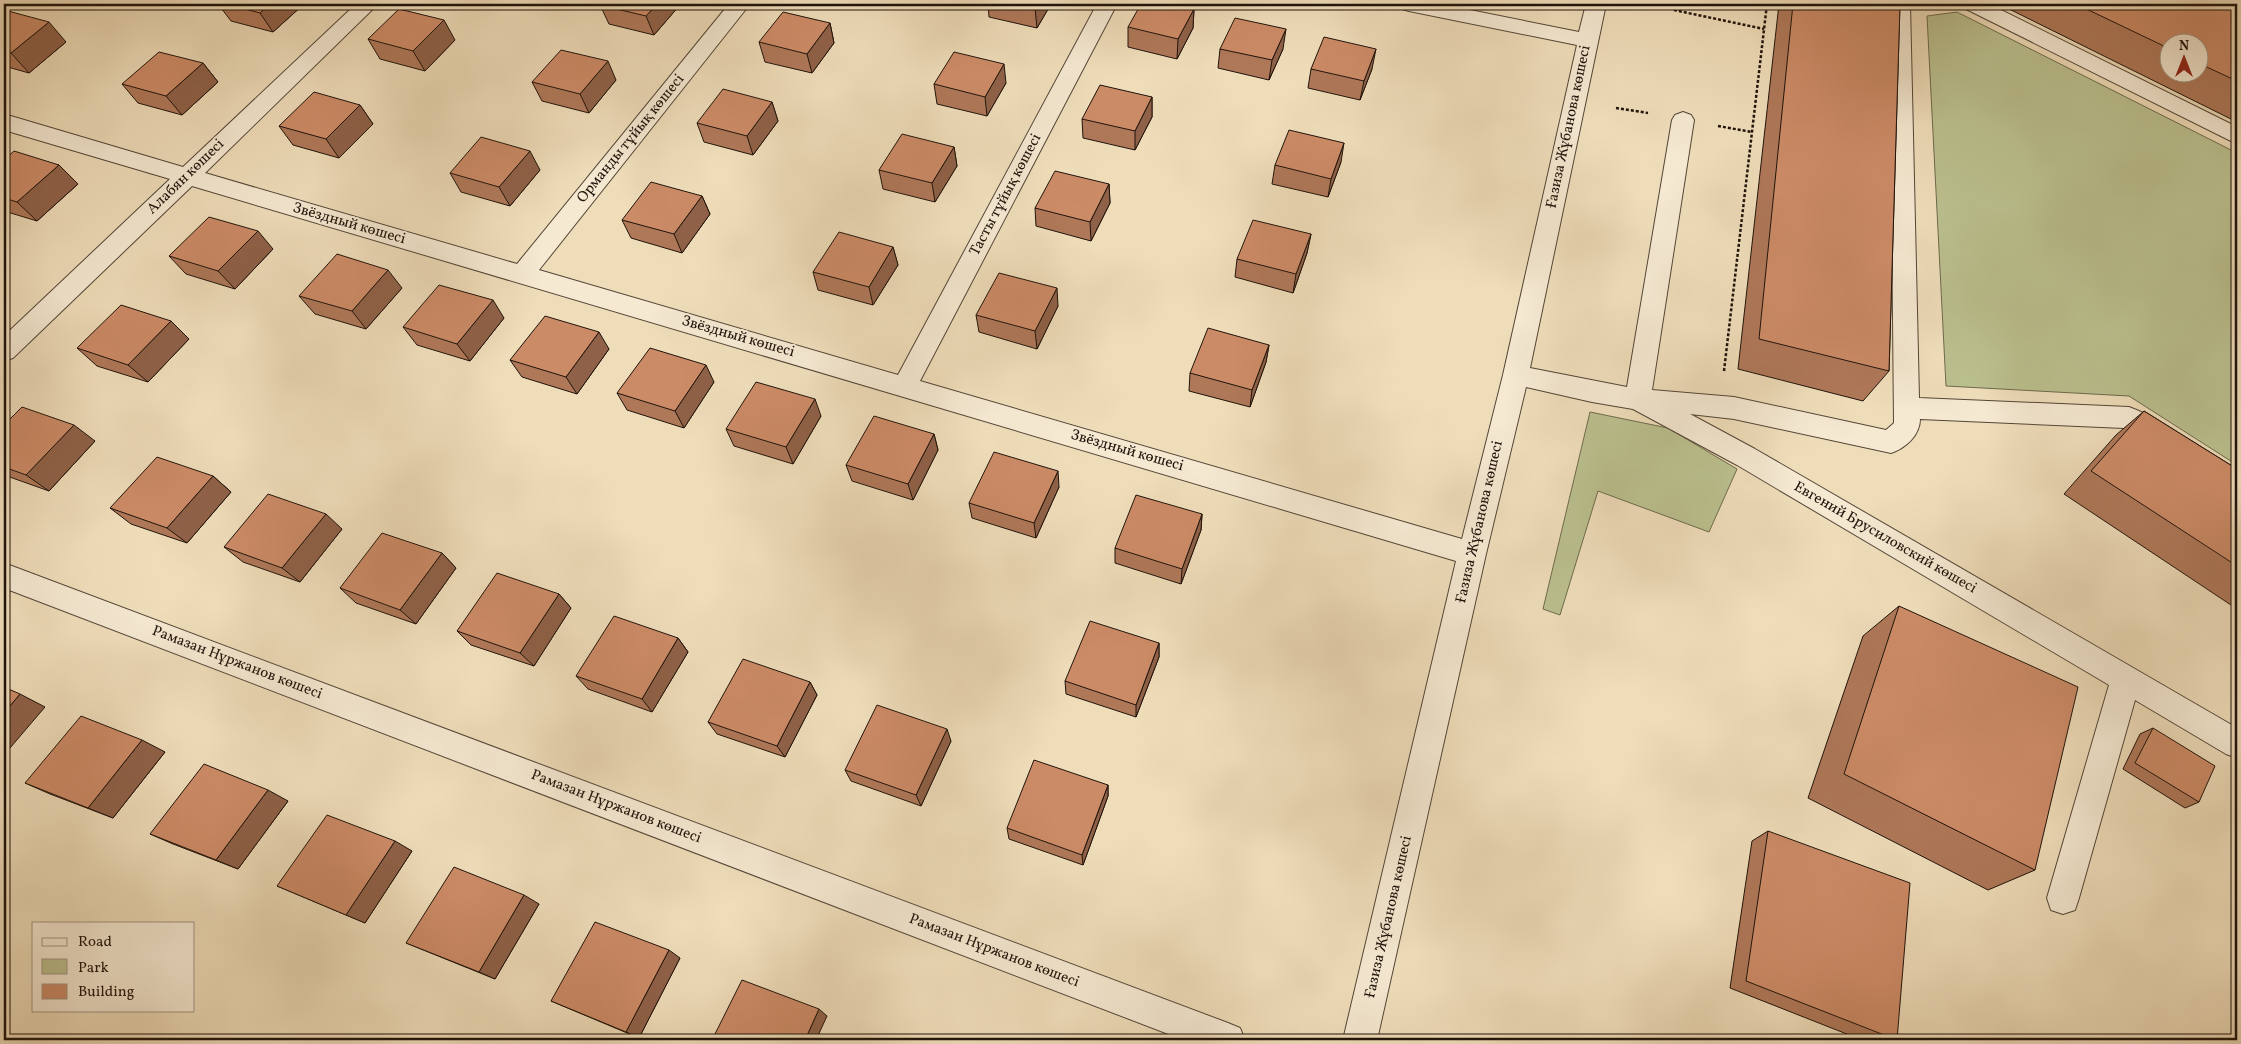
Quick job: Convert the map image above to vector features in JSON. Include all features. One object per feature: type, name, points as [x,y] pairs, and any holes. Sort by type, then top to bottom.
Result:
[{"type":"street","name":"Алабян көшесі","points":[[4,351],[368,4]]},
{"type":"street","name":"Орманды тұйық көшесі","points":[[521,275],[740,4]]},
{"type":"street","name":"Тасты тұйық көшесі","points":[[905,386],[1107,4]]},
{"type":"street","points":[[1409,4],[1588,42]]},
{"type":"street","name":"Ғазиза Жұбанова көшесі","points":[[1360,1040],[1472,554],[1516,375],[1596,4]]},
{"type":"street","points":[[1683,120],[1638,399],[1719,406],[1891,442],[1906,427],[1900,4]]},
{"type":"street","points":[[1974,4],[2237,136]]},
{"type":"street","name":"Звёздный көшесі","points":[[4,122],[1472,554]]},
{"type":"street","name":"Евгений Брусиловский көшесі","points":[[1516,375],[1592,392],[1638,399],[1746,457],[2237,744]]},
{"type":"street","points":[[1906,408],[2129,418],[2187,455]]},
{"type":"street","name":"Рамазан Нұржанов көшесі","points":[[4,574],[1228,1040]]},
{"type":"street","points":[[2063,898],[2126,679]]},
{"type":"path","points":[[1719,406],[1767,4]]},
{"type":"path","points":[[1674,10],[1764,29]]},
{"type":"green space","points":[[1957,12],[2237,153],[2237,465],[2129,396],[1946,386],[1927,16]]},
{"type":"green space","points":[[1590,412],[1668,428],[1737,469],[1709,532],[1598,491],[1560,615],[1543,609]]},
{"type":"building","points":[[226,4],[269,4],[260,13]]},
{"type":"building","points":[[601,4],[657,4],[646,16]]},
{"type":"building","points":[[1015,4],[1038,4],[1035,8]]},
{"type":"building","points":[[1141,4],[1172,4],[1194,9],[1178,39],[1128,27]]},
{"type":"building","points":[[1793,4],[1900,4],[1889,371],[1759,339]]},
{"type":"building","points":[[2076,4],[2237,4],[2237,81],[2208,68],[2208,32],[2158,32],[2158,43]]},
{"type":"building","points":[[399,9],[444,20],[413,51],[368,39]]},
{"type":"building","points":[[8,11],[49,22],[11,53],[4,51],[4,14]]},
{"type":"building","points":[[783,12],[830,23],[807,54],[759,42]]},
{"type":"building","points":[[1235,18],[1286,29],[1272,60],[1220,49]]},
{"type":"building","points":[[1324,37],[1376,49],[1364,81],[1311,69]]},
{"type":"building","points":[[561,50],[608,61],[580,94],[532,82]]},
{"type":"building","points":[[159,52],[203,63],[166,96],[122,84]]},
{"type":"building","points":[[954,52],[1004,64],[985,97],[934,84]]},
{"type":"building","points":[[1100,85],[1152,97],[1135,131],[1082,119]]},
{"type":"building","points":[[723,89],[772,102],[747,136],[697,123]]},
{"type":"building","points":[[314,92],[360,105],[326,139],[279,126]]},
{"type":"building","points":[[1289,130],[1344,143],[1331,179],[1275,165]]},
{"type":"building","points":[[902,134],[954,147],[932,183],[879,170]]},
{"type":"building","points":[[481,137],[530,151],[499,187],[450,173]]},
{"type":"building","points":[[14,151],[59,165],[17,202],[4,198],[4,160]]},
{"type":"building","points":[[1055,171],[1109,184],[1090,222],[1035,208]]},
{"type":"building","points":[[651,182],[702,196],[674,234],[622,220]]},
{"type":"building","points":[[209,217],[258,231],[218,271],[169,256]]},
{"type":"building","points":[[1253,220],[1311,234],[1296,274],[1237,259]]},
{"type":"building","points":[[839,232],[893,247],[869,287],[813,272]]},
{"type":"building","points":[[337,254],[388,270],[352,311],[299,296]]},
{"type":"building","points":[[999,273],[1057,288],[1035,331],[976,315]]},
{"type":"building","points":[[439,285],[493,300],[457,344],[403,327]]},
{"type":"building","points":[[121,305],[171,321],[128,365],[77,348]]},
{"type":"building","points":[[545,316],[599,332],[566,377],[510,360]]},
{"type":"building","points":[[1208,328],[1269,345],[1252,390],[1190,373]]},
{"type":"building","points":[[650,348],[706,365],[675,411],[617,393]]},
{"type":"building","points":[[756,382],[815,399],[786,447],[726,429]]},
{"type":"building","points":[[22,407],[74,425],[26,475],[4,467],[4,425]]},
{"type":"building","points":[[2144,411],[2237,469],[2237,566],[2091,471]]},
{"type":"building","points":[[874,416],[934,434],[908,484],[846,465]]},
{"type":"building","points":[[994,452],[1058,471],[1034,523],[969,503]]},
{"type":"building","points":[[157,457],[213,476],[167,528],[110,508]]},
{"type":"building","points":[[268,494],[326,514],[282,568],[224,547]]},
{"type":"building","points":[[1136,495],[1202,514],[1182,569],[1115,548]]},
{"type":"building","points":[[382,533],[442,553],[400,610],[340,588]]},
{"type":"building","points":[[497,573],[559,594],[520,653],[457,631]]},
{"type":"building","points":[[1899,606],[2078,687],[2035,870],[1844,774]]},
{"type":"building","points":[[614,616],[678,638],[642,699],[576,676]]},
{"type":"building","points":[[1090,621],[1159,643],[1136,705],[1065,681]]},
{"type":"building","points":[[743,659],[810,682],[777,746],[708,722]]},
{"type":"building","points":[[4,687],[20,694],[4,713]]},
{"type":"building","points":[[877,705],[947,729],[916,795],[845,770]]},
{"type":"building","points":[[81,716],[142,740],[88,808],[25,783]]},
{"type":"building","points":[[2153,728],[2215,766],[2199,802],[2135,763]]},
{"type":"building","points":[[1034,760],[1108,785],[1082,855],[1007,828]]},
{"type":"building","points":[[204,764],[268,790],[216,860],[150,834]]},
{"type":"building","points":[[327,815],[395,841],[346,915],[277,886]]},
{"type":"building","points":[[1768,831],[1910,883],[1897,1040],[1746,981]]},
{"type":"building","points":[[454,867],[524,895],[479,972],[406,943]]},
{"type":"building","points":[[595,922],[669,950],[626,1032],[551,1001]]},
{"type":"building","points":[[742,980],[819,1009],[805,1040],[712,1040]]}]
